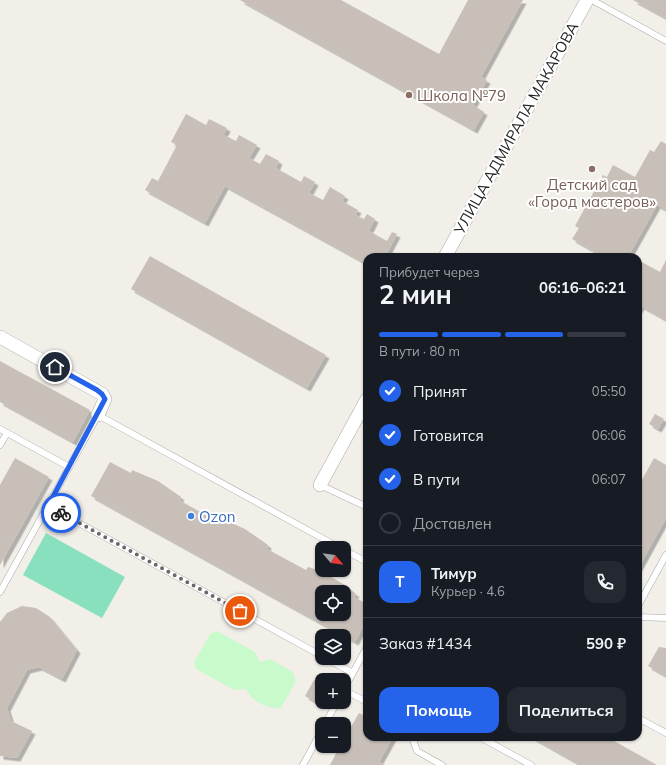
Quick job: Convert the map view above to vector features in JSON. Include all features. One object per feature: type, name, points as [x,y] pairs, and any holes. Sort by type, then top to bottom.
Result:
[{"type":"street","name":"УЛИЦА АДМИРАЛА МАКАРОВА","points":[[447,253],[587,0]]},
{"type":"street","points":[[0,337],[102,394],[105,399],[98,416]]},
{"type":"street","points":[[320,486],[363,406]]},
{"type":"lane","points":[[592,0],[666,42]]},
{"type":"lane","points":[[0,592],[98,416],[327,541]]},
{"type":"lane","points":[[0,429],[69,467]]},
{"type":"lane","points":[[0,445],[7,433]]},
{"type":"lane","points":[[320,486],[363,506]]},
{"type":"lane","points":[[48,506],[315,652]]},
{"type":"lane","points":[[351,554],[363,560]]},
{"type":"lane","points":[[642,599],[666,555]]},
{"type":"lane","points":[[642,617],[666,618]]},
{"type":"lane","points":[[351,677],[363,654]]},
{"type":"lane","points":[[338,665],[353,673]]},
{"type":"lane","points":[[351,694],[363,700]]},
{"type":"lane","points":[[642,720],[666,733]]},
{"type":"lane","points":[[414,741],[417,750],[442,765]]},
{"type":"lane","points":[[487,741],[531,765]]},
{"type":"lane","points":[[303,765],[315,743]]},
{"type":"green space","points":[[46,533],[125,577],[102,618],[23,575]]},
{"type":"green space","points":[[217,631],[255,652],[260,662],[270,659],[293,672],[296,681],[281,708],[271,708],[260,704],[248,693],[246,689],[234,690],[196,669],[194,662],[210,634]]},
{"type":"building","points":[[240,0],[341,0],[439,54],[468,0],[523,0],[481,77],[487,80],[473,105],[484,112],[474,130]]},
{"type":"building","points":[[633,0],[666,0],[666,18]]},
{"type":"building","points":[[186,114],[206,125],[209,119],[227,128],[221,140],[224,135],[236,141],[239,135],[257,145],[249,158],[260,164],[266,154],[279,161],[276,168],[301,182],[304,176],[315,182],[309,193],[323,200],[330,187],[345,196],[342,201],[358,210],[355,215],[364,219],[367,214],[375,219],[369,231],[387,241],[392,232],[397,234],[387,253],[363,253],[363,262],[225,186],[205,223],[145,190],[152,178],[158,181],[177,145],[171,142]]},
{"type":"building","points":[[661,141],[666,144],[666,210],[657,205],[630,253],[593,253],[594,251],[572,239],[579,228],[575,226],[603,175],[607,177],[613,165],[635,177],[650,150],[654,152]]},
{"type":"building","points":[[150,256],[326,355],[307,388],[131,289]]},
{"type":"building","points":[[666,260],[666,320],[642,307],[642,262],[660,272]]},
{"type":"building","points":[[0,361],[90,410],[73,442],[0,402]]},
{"type":"building","points":[[655,414],[664,419],[658,429],[649,424]]},
{"type":"building","points":[[15,458],[49,477],[0,565],[0,485]]},
{"type":"building","points":[[654,458],[666,465],[666,518],[642,562],[642,480]]},
{"type":"building","points":[[110,462],[131,473],[132,470],[158,481],[181,497],[179,500],[218,522],[220,518],[245,529],[268,545],[267,549],[306,570],[308,567],[315,569],[315,577],[331,577],[345,585],[315,585],[315,620],[91,496]]},
{"type":"building","points":[[351,590],[356,594],[354,597],[363,602],[363,627],[355,642],[351,640],[351,629],[331,629],[317,621],[351,621]]},
{"type":"building","points":[[22,606],[36,608],[50,617],[77,650],[62,679],[39,667],[27,670],[7,708],[11,721],[32,731],[17,758],[0,756],[0,622],[7,613]]},
{"type":"building","points":[[659,647],[666,648],[666,676],[648,666]]},
{"type":"building","points":[[314,680],[315,702],[305,696]]},
{"type":"building","points":[[359,713],[363,715],[363,741],[391,741],[379,762],[385,765],[330,765],[336,753],[351,753],[351,727]]},
{"type":"building","points":[[538,741],[614,741],[657,765],[581,765]]},
{"type":"way so far","points":[[61,513],[240,611]]},
{"type":"place","name":"Школа №79","points":[[409,95]]},
{"type":"place","name":"Детский сад «Город мастеров»","points":[[592,169]]},
{"type":"place","name":"Ozon","points":[[191,516]]},
{"type":"route","points":[[55,367],[97,390],[105,399],[103,406],[48,506],[61,513]]}]
